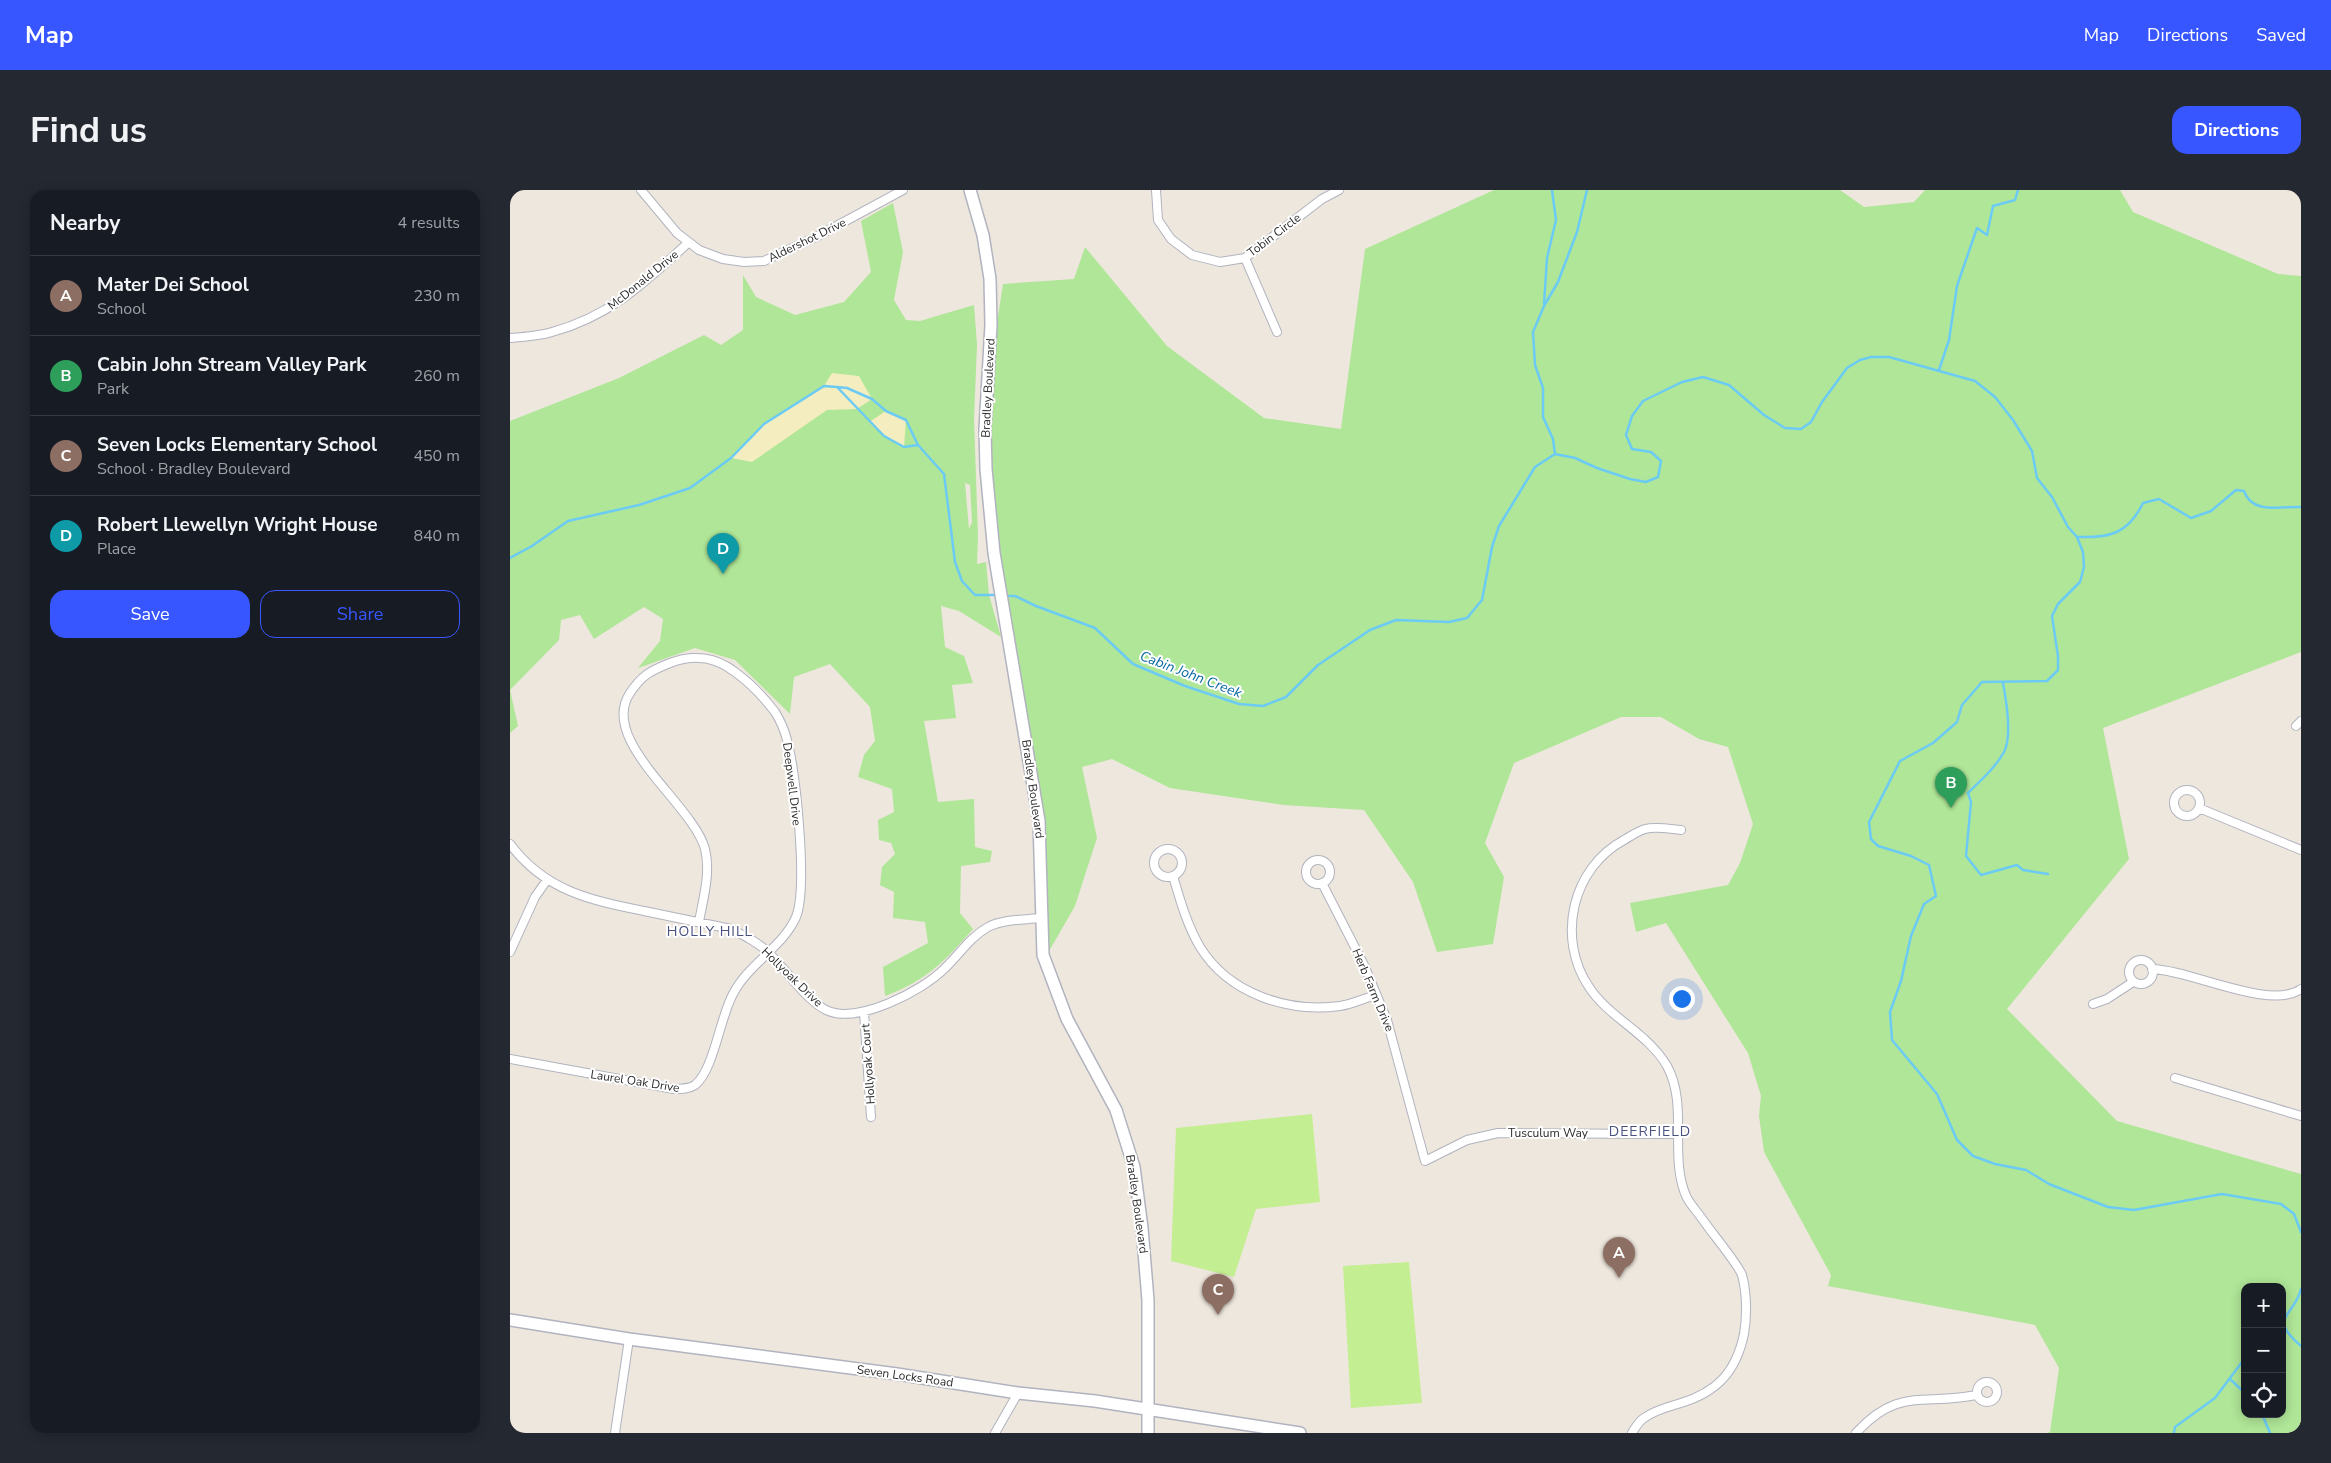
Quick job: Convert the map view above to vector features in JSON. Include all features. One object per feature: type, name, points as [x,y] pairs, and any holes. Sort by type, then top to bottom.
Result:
[{"type":"main road","name":"Bradley Boulevard","points":[[970,190],[983,235],[990,279],[991,325],[985,429],[986,469],[994,553],[1039,821],[1040,918],[1043,955],[1068,1019],[1116,1110],[1134,1167],[1142,1228],[1148,1300],[1148,1433]]},
{"type":"main road","name":"Seven Locks Road","points":[[510,1320],[629,1339],[889,1373],[1018,1393],[1095,1401],[1300,1433]]},
{"type":"street","name":"Aldershot Drive","points":[[641,190],[678,233],[699,250],[723,259],[744,262],[764,261],[816,237],[903,190]]},
{"type":"street","name":"Tobin Circle","points":[[1156,190],[1158,220],[1177,246],[1192,255],[1220,262],[1245,258],[1322,199],[1339,190]]},
{"type":"street","name":"McDonald Drive","points":[[510,338],[550,333],[588,320],[617,304],[689,242]]},
{"type":"street","points":[[1245,258],[1278,332]]},
{"type":"street","name":"Deepwell Drive","points":[[699,922],[707,874],[705,850],[697,830],[634,749],[624,726],[624,707],[627,697],[639,680],[650,671],[680,660],[699,657],[716,661],[739,675],[775,713],[787,739],[794,781],[802,896],[795,918],[768,952]]},
{"type":"street","points":[[2199,808],[2301,850]]},
{"type":"street","points":[[1632,1433],[1643,1419],[1657,1411],[1697,1398],[1716,1387],[1729,1372],[1744,1334],[1746,1312],[1741,1274],[1686,1197],[1681,1174],[1677,1134],[1678,1099],[1666,1064],[1650,1044],[1597,998],[1588,986],[1578,966],[1572,945],[1571,930],[1577,894],[1590,868],[1614,846],[1644,829],[1681,830]]},
{"type":"street","name":"Hollyoak Drive","points":[[510,844],[519,855],[547,880],[570,892],[593,901],[731,929],[751,939],[768,952],[816,1004],[835,1013],[864,1012],[897,999],[928,982],[944,970],[977,934],[989,926],[1010,921],[1040,918]]},
{"type":"street","points":[[1173,876],[1187,921],[1201,948],[1219,970],[1251,993],[1278,1004],[1307,1008],[1341,1006],[1376,995]]},
{"type":"street","points":[[510,952],[535,897],[547,880]]},
{"type":"street","name":"Herb Farm Drive","points":[[1322,883],[1387,1020],[1425,1161]]},
{"type":"street","name":"Laurel Oak Drive","points":[[510,1059],[674,1089],[688,1088],[696,1084],[706,1073],[726,1009],[734,992],[744,977],[768,952]]},
{"type":"street","points":[[2093,1004],[2107,999],[2133,982],[2140,984],[2147,982],[2152,976],[2152,969],[2144,961],[2134,963],[2129,972],[2133,982]]},
{"type":"street","points":[[2152,969],[2168,969],[2260,995],[2284,996],[2301,989]]},
{"type":"street","name":"Hollyoak Court","points":[[864,1012],[872,1117]]},
{"type":"street","points":[[2175,1078],[2301,1116]]},
{"type":"street","name":"Tusculum Way","points":[[1425,1161],[1467,1140],[1498,1133],[1677,1134]]},
{"type":"street","points":[[615,1433],[629,1339]]},
{"type":"street","points":[[995,1433],[1018,1393]]},
{"type":"street","points":[[1856,1433],[1868,1420],[1886,1408],[1907,1400],[1961,1398],[1976,1395]]},
{"type":"green space","points":[[1494,190],[1840,190],[1864,207],[1914,202],[1925,190],[2120,190],[2133,212],[2278,274],[2301,276],[2301,652],[2103,728],[2129,859],[2007,1009],[2117,1121],[2301,1174],[2301,1433],[2047,1433],[2050,1432],[2059,1368],[2035,1325],[1828,1286],[1831,1275],[1764,1152],[1759,1116],[1761,1096],[1748,1053],[1666,923],[1636,932],[1630,903],[1728,885],[1740,863],[1753,824],[1728,747],[1699,739],[1661,717],[1621,717],[1514,763],[1485,843],[1504,877],[1493,944],[1437,952],[1413,882],[1364,810],[1284,805],[1170,788],[1112,759],[1082,767],[1097,838],[1075,906],[1048,953],[1044,854],[994,553],[988,381],[1003,284],[1074,279],[1085,247],[1167,346],[1264,418],[1341,429],[1365,249]]},
{"type":"green space","points":[[893,203],[903,252],[894,300],[906,320],[920,321],[974,305],[977,345],[974,419],[978,537],[977,564],[986,562],[989,595],[1001,637],[959,611],[941,606],[945,647],[964,656],[973,683],[952,685],[956,718],[924,721],[938,802],[974,799],[975,847],[992,851],[990,862],[961,866],[960,913],[973,929],[934,969],[900,990],[885,996],[883,967],[928,943],[925,922],[893,918],[894,892],[880,885],[882,867],[895,854],[891,843],[879,840],[878,820],[894,812],[892,789],[858,777],[864,755],[875,741],[870,707],[830,664],[794,677],[790,714],[735,660],[695,648],[638,668],[660,641],[663,619],[644,607],[594,639],[580,615],[561,620],[559,640],[510,690],[510,421],[619,378],[704,335],[721,345],[743,330],[743,275],[756,297],[795,315],[844,302],[871,272],[861,221]],"holes":[[[965,483],[970,485],[972,522],[969,529]]]},
{"type":"green space","points":[[510,690],[518,726],[510,733]]},
{"type":"green space","points":[[1312,1114],[1320,1202],[1256,1209],[1234,1277],[1171,1261],[1176,1128]]},
{"type":"green space","points":[[1409,1262],[1422,1403],[1351,1408],[1343,1266]]},
{"type":"sand","points":[[832,373],[859,376],[872,399],[857,409],[827,410],[752,462],[731,458],[764,424],[824,386]]},
{"type":"sand","points":[[886,411],[906,420],[904,447],[884,436],[869,422]]},
{"type":"waterway","points":[[1544,304],[1547,258],[1556,220],[1552,190]]},
{"type":"waterway","points":[[1555,454],[1553,439],[1543,417],[1543,388],[1535,365],[1533,332],[1544,306],[1558,282],[1577,232],[1587,190]]},
{"type":"waterway","points":[[1939,370],[1949,340],[1957,286],[1977,228],[1987,235],[1993,206],[2015,200],[2018,190]]},
{"type":"waterway","name":"Cabin John Creek","points":[[1005,596],[1015,596],[1095,628],[1133,664],[1185,686],[1239,704],[1263,706],[1286,697],[1318,665],[1370,630],[1396,620],[1449,622],[1467,618],[1482,600],[1492,547],[1499,526],[1535,467],[1555,454],[1575,458],[1630,479],[1646,482],[1658,477],[1661,461],[1651,452],[1632,449],[1626,435],[1632,416],[1643,401],[1682,382],[1703,377],[1729,385],[1764,415],[1785,428],[1801,429],[1811,422],[1822,402],[1847,368],[1860,360],[1871,357],[1889,357],[1975,381],[1995,397],[2013,420],[2032,451],[2037,478],[2052,497],[2068,527],[2077,537],[2083,552],[2084,567],[2080,582],[2058,604],[2052,616],[2058,656],[2058,670],[2047,681],[1982,682],[1962,705],[1957,722],[1933,743],[1900,761],[1869,822],[1871,839],[1878,846],[1911,856],[1929,865],[1936,896],[1924,904],[1911,936],[1901,981],[1890,1012],[1892,1040],[1937,1094],[1957,1140],[1973,1156],[1995,1164],[2026,1170],[2049,1184],[2108,1207],[2134,1210],[2222,1194],[2281,1204],[2294,1214],[2301,1232]]},
{"type":"waterway","name":"Cabin John Creek","points":[[510,558],[532,546],[568,521],[639,505],[690,488],[731,458],[764,424],[824,386],[847,388],[872,399],[886,411],[906,420],[918,445],[944,474],[955,562],[962,581],[975,595],[997,595]]},
{"type":"waterway","name":"Cabin John Creek","points":[[838,388],[884,436],[904,447],[918,445]]},
{"type":"waterway","points":[[2077,537],[2108,535],[2117,532],[2131,522],[2143,503],[2159,499],[2191,518],[2211,511],[2236,490],[2244,491],[2248,499],[2268,508],[2301,507]]},
{"type":"waterway","points":[[2003,683],[2008,718],[2008,737],[2004,752],[1987,774],[1968,793],[1971,802],[1966,856],[1981,875],[2017,865],[2023,870],[2048,874]]},
{"type":"waterway","name":"Cabin John Creek","points":[[2301,1289],[2284,1323],[2291,1336],[2301,1346]]},
{"type":"waterway","points":[[2174,1433],[2175,1427],[2215,1398],[2241,1363]]},
{"type":"waterway","points":[[2230,1379],[2241,1389]]},
{"type":"waterway","points":[[2264,1418],[2270,1433]]},
{"type":"place","name":"Robert Llewellyn Wright House","points":[[723,574]]},
{"type":"place","name":"Cabin John Stream Valley Park","points":[[1951,808]]},
{"type":"place","name":"Mater Dei School","points":[[1619,1278]]},
{"type":"place","name":"Seven Locks Elementary School","points":[[1218,1315]]},
{"type":"district","name":"HOLLY HILL","points":[[710,931]]},
{"type":"district","name":"DEERFIELD","points":[[1650,1131]]}]
